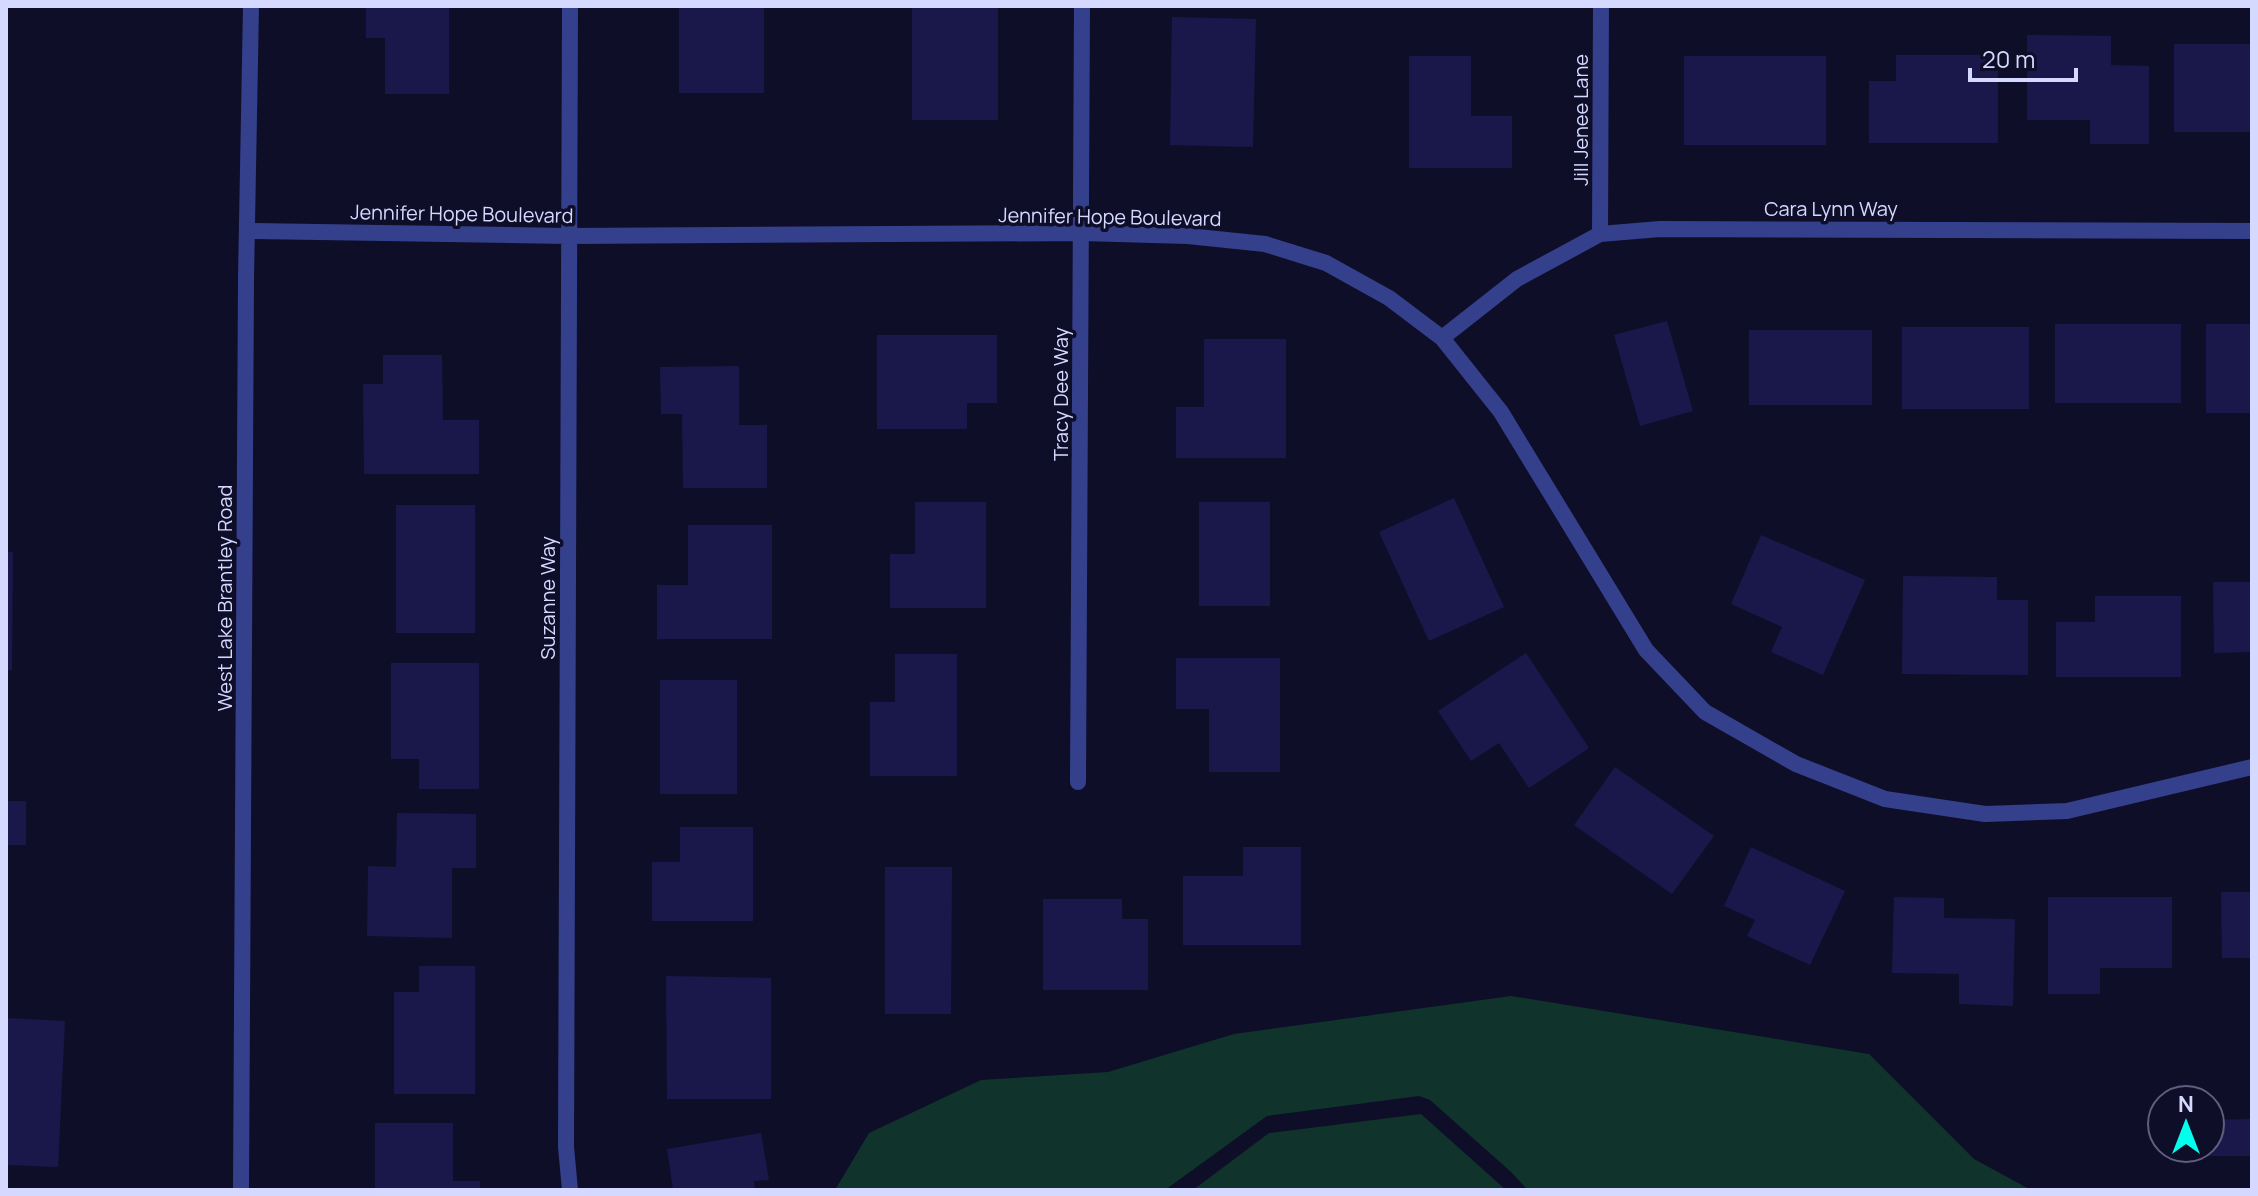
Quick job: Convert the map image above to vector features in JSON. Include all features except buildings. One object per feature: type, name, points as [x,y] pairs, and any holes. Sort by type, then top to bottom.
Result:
[{"type":"street","name":"West Lake Brantley Road","points":[[241,1190],[251,6]]},
{"type":"street","name":"Suzanne Way","points":[[570,6],[566,1147],[570,1190]]},
{"type":"street","name":"Tracy Dee Way","points":[[1078,782],[1082,6]]},
{"type":"street","name":"Jill Jenee Lane","points":[[1600,234],[1601,6]]},
{"type":"street","name":"Cara Lynn Way","points":[[1442,338],[1517,279],[1600,234],[1660,229],[2252,231]]},
{"type":"street","name":"Jennifer Hope Boulevard","points":[[247,231],[569,236],[1082,233],[1188,236],[1265,244],[1326,263],[1389,298],[1442,338],[1501,412],[1646,650],[1705,712],[1796,764],[1885,799],[1985,814],[2067,811],[2252,767]]},
{"type":"green space","points":[[1511,996],[1869,1054],[1974,1159],[2031,1190],[1528,1190],[1430,1100],[1419,1096],[1267,1116],[1165,1190],[835,1190],[869,1133],[981,1080],[1108,1072],[1234,1034]]},
{"type":"green space","points":[[1421,1114],[1506,1190],[1193,1190],[1269,1133]]}]
